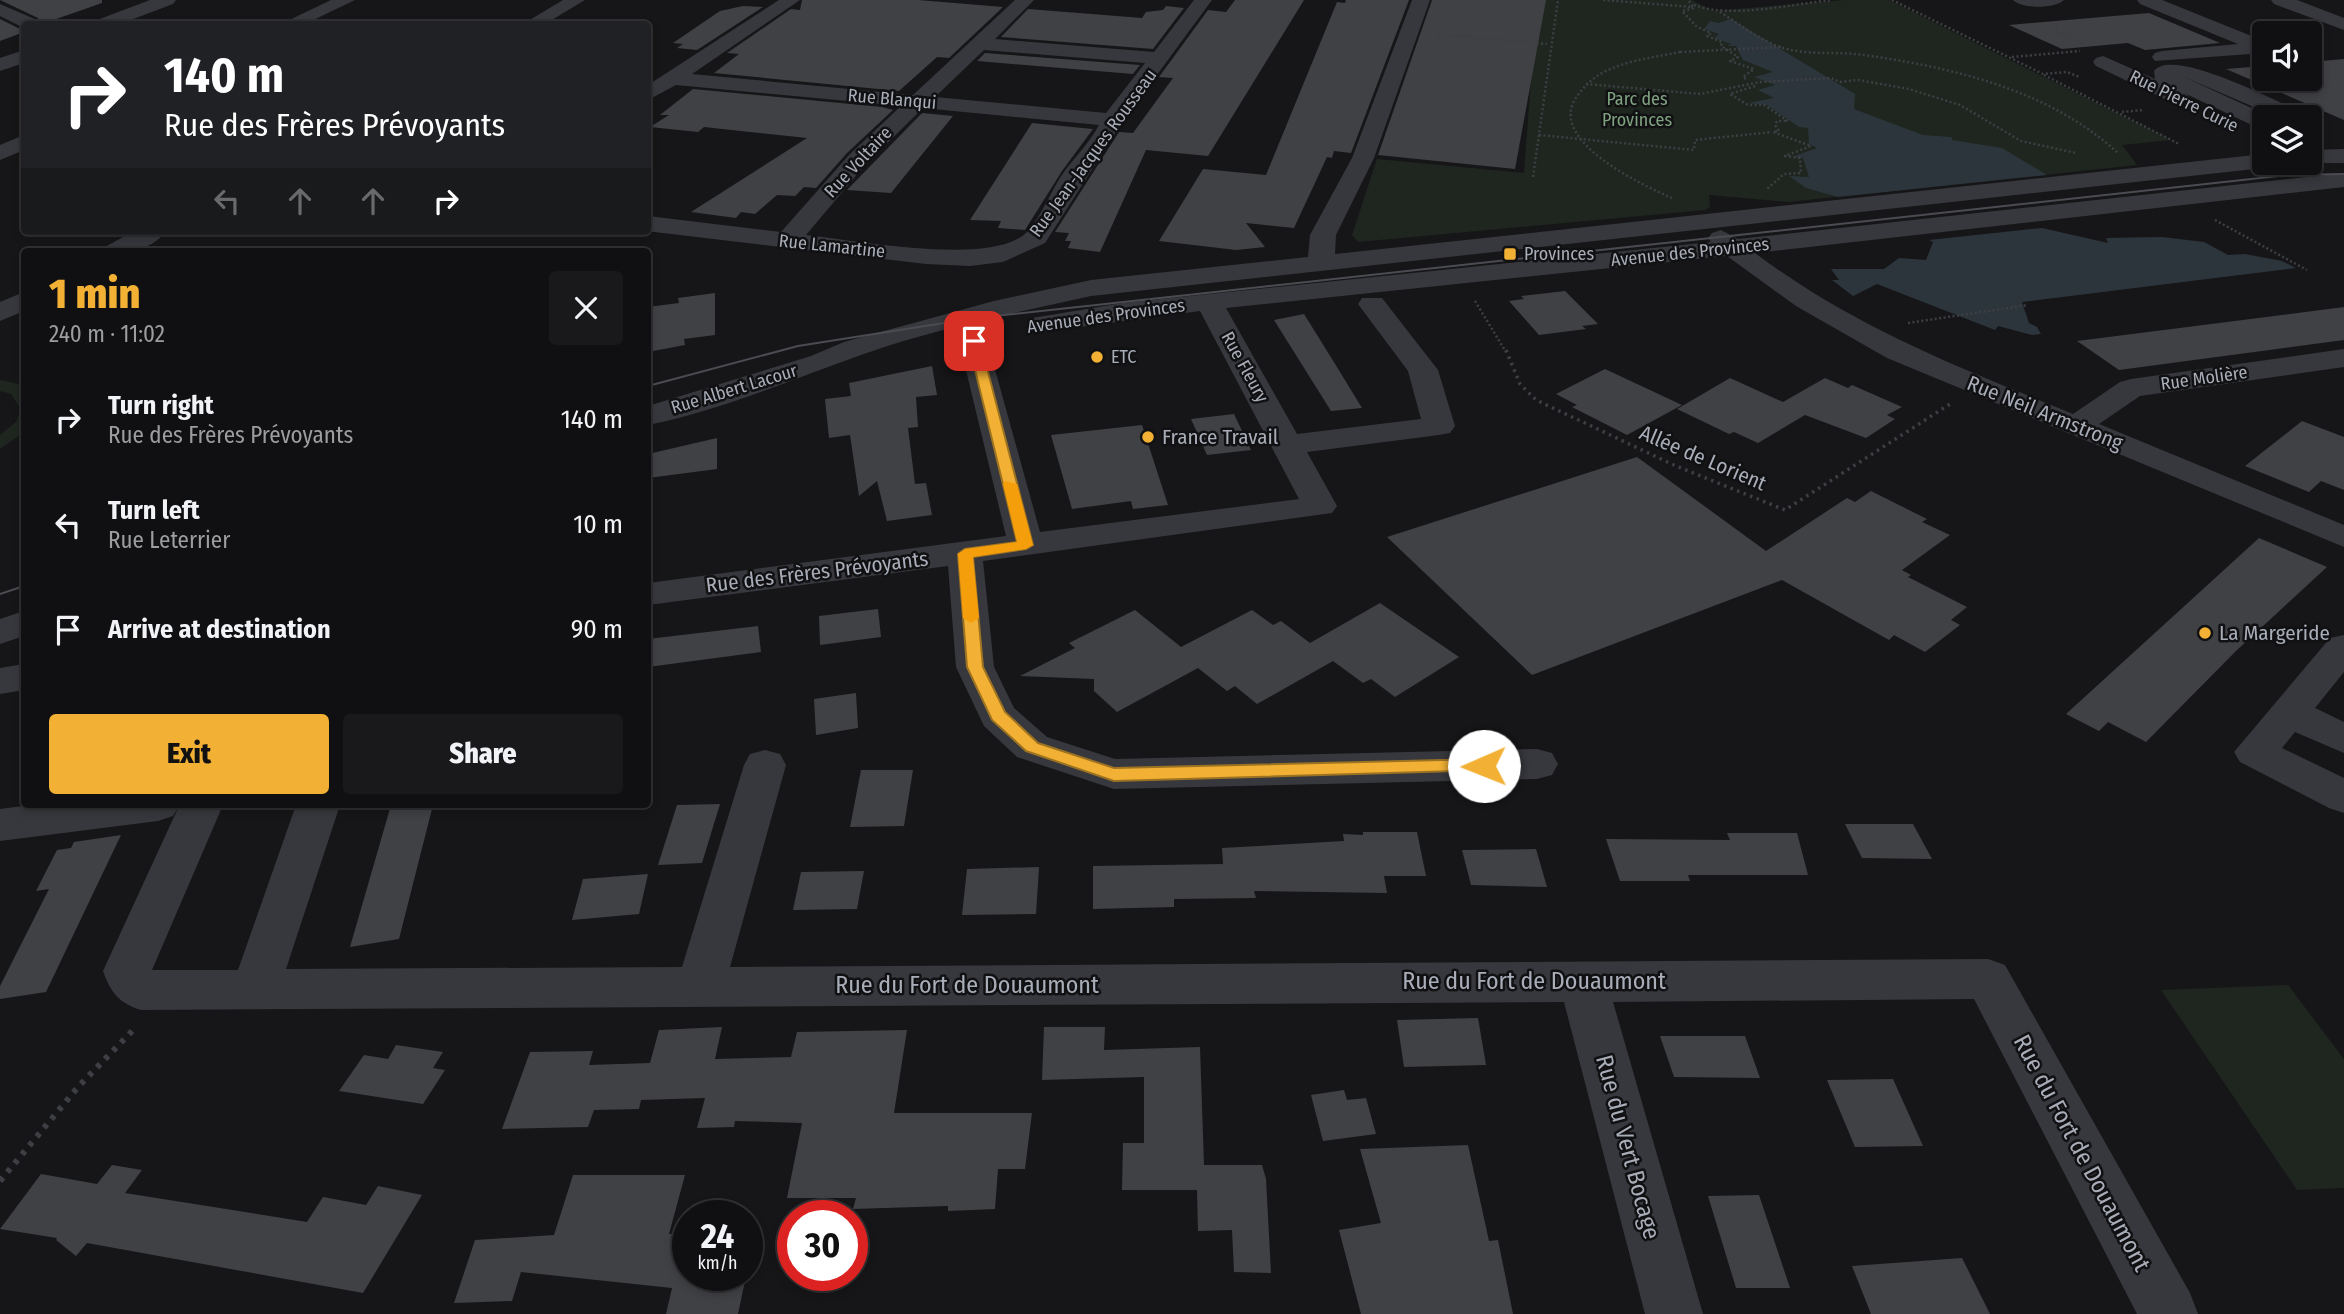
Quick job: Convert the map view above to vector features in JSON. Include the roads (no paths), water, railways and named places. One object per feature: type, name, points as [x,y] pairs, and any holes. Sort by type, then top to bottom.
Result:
[{"type":"street","points":[[112,21],[167,0]]},
{"type":"street","points":[[297,21],[346,0]]},
{"type":"street","points":[[538,21],[576,0]]},
{"type":"street","points":[[657,85],[791,0]]},
{"type":"street","name":"Rue Voltaire","points":[[787,241],[857,160],[1025,0]]},
{"type":"street","name":"Rue Jean-Jacques Rousseau","points":[[1031,284],[1036,238],[1073,177],[1109,129],[1112,120],[1156,66],[1158,58],[1203,0]]},
{"type":"street","points":[[1321,263],[1323,235],[1363,158],[1421,0]]},
{"type":"street","points":[[2022,0],[2055,9]]},
{"type":"street","points":[[2146,0],[2252,43]]},
{"type":"street","points":[[2280,0],[2344,24]]},
{"type":"street","points":[[0,9],[24,21]]},
{"type":"street","points":[[2314,12],[2344,10]]},
{"type":"street","points":[[981,44],[1158,58]]},
{"type":"street","name":"Rue Pierre Curie","points":[[2252,48],[2106,58],[2160,89],[2252,127]]},
{"type":"street","points":[[0,65],[21,57]]},
{"type":"street","points":[[2252,126],[2188,87],[2162,75],[2164,71],[2181,70],[2196,74],[2267,105]]},
{"type":"street","name":"Rue Blanqui","points":[[657,85],[916,102],[1112,120]]},
{"type":"street","points":[[2160,89],[2188,87]]},
{"type":"street","points":[[0,153],[21,143]]},
{"type":"street","points":[[2322,157],[2344,156]]},
{"type":"street","name":"Avenue des Provinces","points":[[821,362],[854,348],[994,309],[1031,284],[1101,286],[2252,162]]},
{"type":"street","name":"Avenue des Provinces","points":[[821,362],[972,337],[1031,284],[1209,302],[2274,190],[2344,180]]},
{"type":"street","name":"Rue Neil Armstrong","points":[[1700,222],[1757,267],[1840,325],[1976,385],[2344,537]]},
{"type":"street","name":"Rue Lamartine","points":[[651,224],[926,256],[987,257],[1031,284]]},
{"type":"street","points":[[121,248],[146,235]]},
{"type":"street","points":[[987,257],[1004,295],[1031,284]]},
{"type":"street","points":[[0,313],[21,302]]},
{"type":"street","name":"Rue Fleury","points":[[1209,302],[1320,506]]},
{"type":"street","points":[[1289,445],[1439,425],[1423,370],[1372,304]]},
{"type":"street","points":[[972,337],[1026,545]]},
{"type":"street","name":"Rue Molière","points":[[2076,426],[2132,388],[2344,358]]},
{"type":"street","name":"Rue Albert Lacour","points":[[651,415],[821,362]]},
{"type":"street","name":"Rue des Frères Prévoyants","points":[[651,594],[1320,506]]},
{"type":"street","points":[[965,554],[975,667],[998,716],[1032,747],[1114,774],[1537,764]]},
{"type":"street","points":[[0,632],[21,624]]},
{"type":"street","points":[[2337,666],[2288,712],[2255,752],[2344,797]]},
{"type":"street","points":[[0,681],[21,678]]},
{"type":"street","points":[[2288,712],[2344,739]]},
{"type":"street","points":[[700,987],[765,765]]},
{"type":"street","points":[[0,825],[134,808]]},
{"type":"street","name":"Rue du Fort de Douaumont","points":[[200,808],[127,971],[131,982],[141,990],[1988,979],[2169,1314]]},
{"type":"street","points":[[255,990],[317,808]]},
{"type":"street","name":"Rue du Vert Bocage","points":[[1583,981],[1674,1314]]},
{"type":"tram line","points":[[651,385],[798,346],[976,318],[2289,175],[2344,174]]},
{"type":"tram line","points":[[0,594],[21,587]]},
{"type":"place","name":"Provinces","points":[[1510,254]]},
{"type":"place","name":"ETC","points":[[1097,357]]},
{"type":"place","name":"France Travail","points":[[1148,437]]},
{"type":"place","name":"La Margeride","points":[[2205,633]]},
{"type":"park label","name":"Parc des Provinces","points":[[1637,109]]}]
